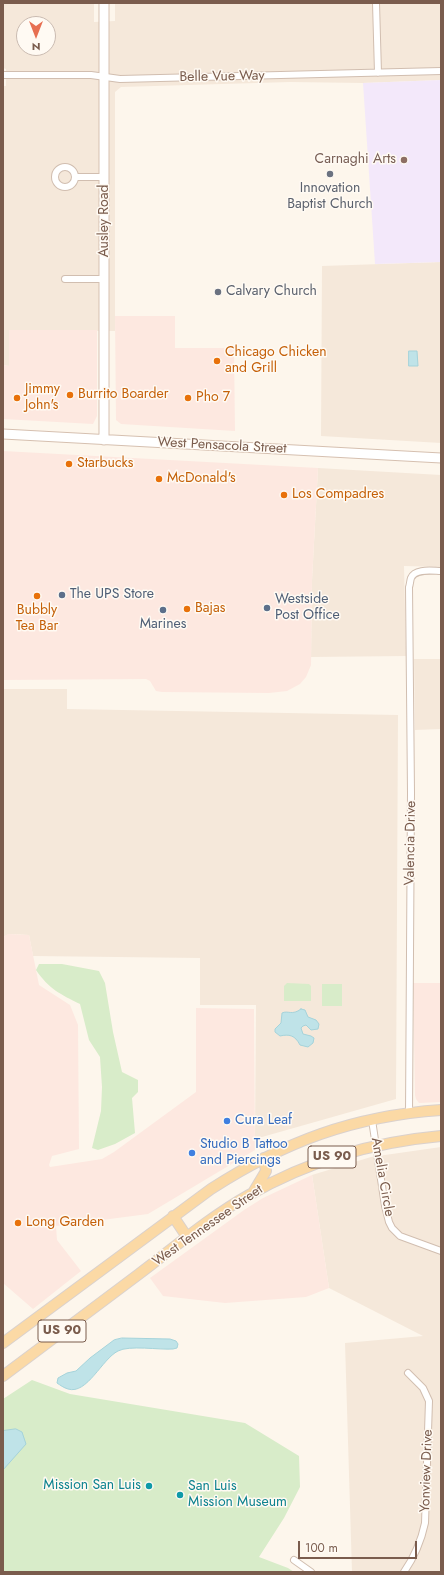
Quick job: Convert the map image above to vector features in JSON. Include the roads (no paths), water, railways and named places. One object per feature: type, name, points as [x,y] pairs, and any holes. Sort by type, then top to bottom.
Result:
[{"type":"main road","name":"Ausley Road","points":[[104,3],[104,440]]},
{"type":"main road","name":"West Pensacola Street","points":[[3,434],[441,458]]},
{"type":"main road","name":"West Tennessee Street","points":[[3,1343],[173,1216],[240,1170],[317,1135],[372,1120],[409,1113],[441,1110]]},
{"type":"main road","name":"West Tennessee Street","points":[[3,1376],[187,1237],[253,1193],[298,1171],[330,1158],[377,1145],[416,1138],[441,1136]]},
{"type":"main road","points":[[253,1193],[266,1171],[264,1158]]},
{"type":"main road","points":[[173,1216],[187,1237]]},
{"type":"street","points":[[376,3],[378,73]]},
{"type":"street","name":"Belle Vue Way","points":[[3,75],[91,75],[120,79],[441,71]]},
{"type":"street","points":[[75,178],[104,177]]},
{"type":"street","points":[[66,279],[105,279]]},
{"type":"street","name":"Valencia Drive","points":[[409,1113],[411,793],[409,588],[411,577],[414,574],[428,571],[441,571]]},
{"type":"street","name":"Amelia Circle","points":[[372,1120],[386,1206],[389,1222],[392,1228],[400,1236],[441,1251]]},
{"type":"street","name":"Yonview Drive","points":[[404,1572],[414,1557],[422,1537],[425,1523],[429,1401],[423,1388],[408,1373]]},
{"type":"street","points":[[294,1560],[312,1572]]},
{"type":"water","points":[[409,351],[417,351],[418,366],[409,366]]},
{"type":"water","points":[[301,1009],[305,1010],[308,1017],[316,1020],[319,1024],[318,1029],[311,1030],[306,1025],[301,1028],[303,1034],[314,1038],[313,1043],[308,1047],[300,1045],[292,1036],[280,1036],[275,1032],[275,1029],[281,1023],[282,1013],[293,1013]]},
{"type":"water","points":[[122,1338],[170,1339],[176,1341],[178,1344],[177,1348],[173,1349],[123,1349],[112,1355],[82,1387],[68,1389],[57,1383],[58,1378],[67,1373],[76,1371],[90,1358],[114,1340]]},
{"type":"water","points":[[16,1429],[22,1432],[26,1444],[3,1470],[3,1431]]},
{"type":"place","name":"Carnaghi Arts","points":[[404,160]]},
{"type":"place","name":"Innovation Baptist Church","points":[[330,174]]},
{"type":"place","name":"Calvary Church","points":[[218,292]]},
{"type":"place","name":"Chicago Chicken and Grill","points":[[217,361]]},
{"type":"place","name":"Burrito Boarder","points":[[70,395]]},
{"type":"place","name":"Jimmy John's","points":[[17,398]]},
{"type":"place","name":"Pho 7","points":[[188,398]]},
{"type":"place","name":"Starbucks","points":[[69,464]]},
{"type":"place","name":"McDonald's","points":[[159,479]]},
{"type":"place","name":"Los Compadres","points":[[284,495]]},
{"type":"place","name":"The UPS Store","points":[[62,595]]},
{"type":"place","name":"Bubbly Tea Bar","points":[[37,596]]},
{"type":"place","name":"Westside Post Office","points":[[267,608]]},
{"type":"place","name":"Bajas","points":[[187,609]]},
{"type":"place","name":"Marines","points":[[163,610]]},
{"type":"place","name":"Cura Leaf","points":[[227,1121]]},
{"type":"place","name":"Studio B Tattoo and Piercings","points":[[192,1153]]},
{"type":"place","name":"Long Garden","points":[[18,1223]]},
{"type":"place","name":"Mission San Luis","points":[[149,1486]]},
{"type":"place","name":"San Luis Mission Museum","points":[[180,1495]]}]
